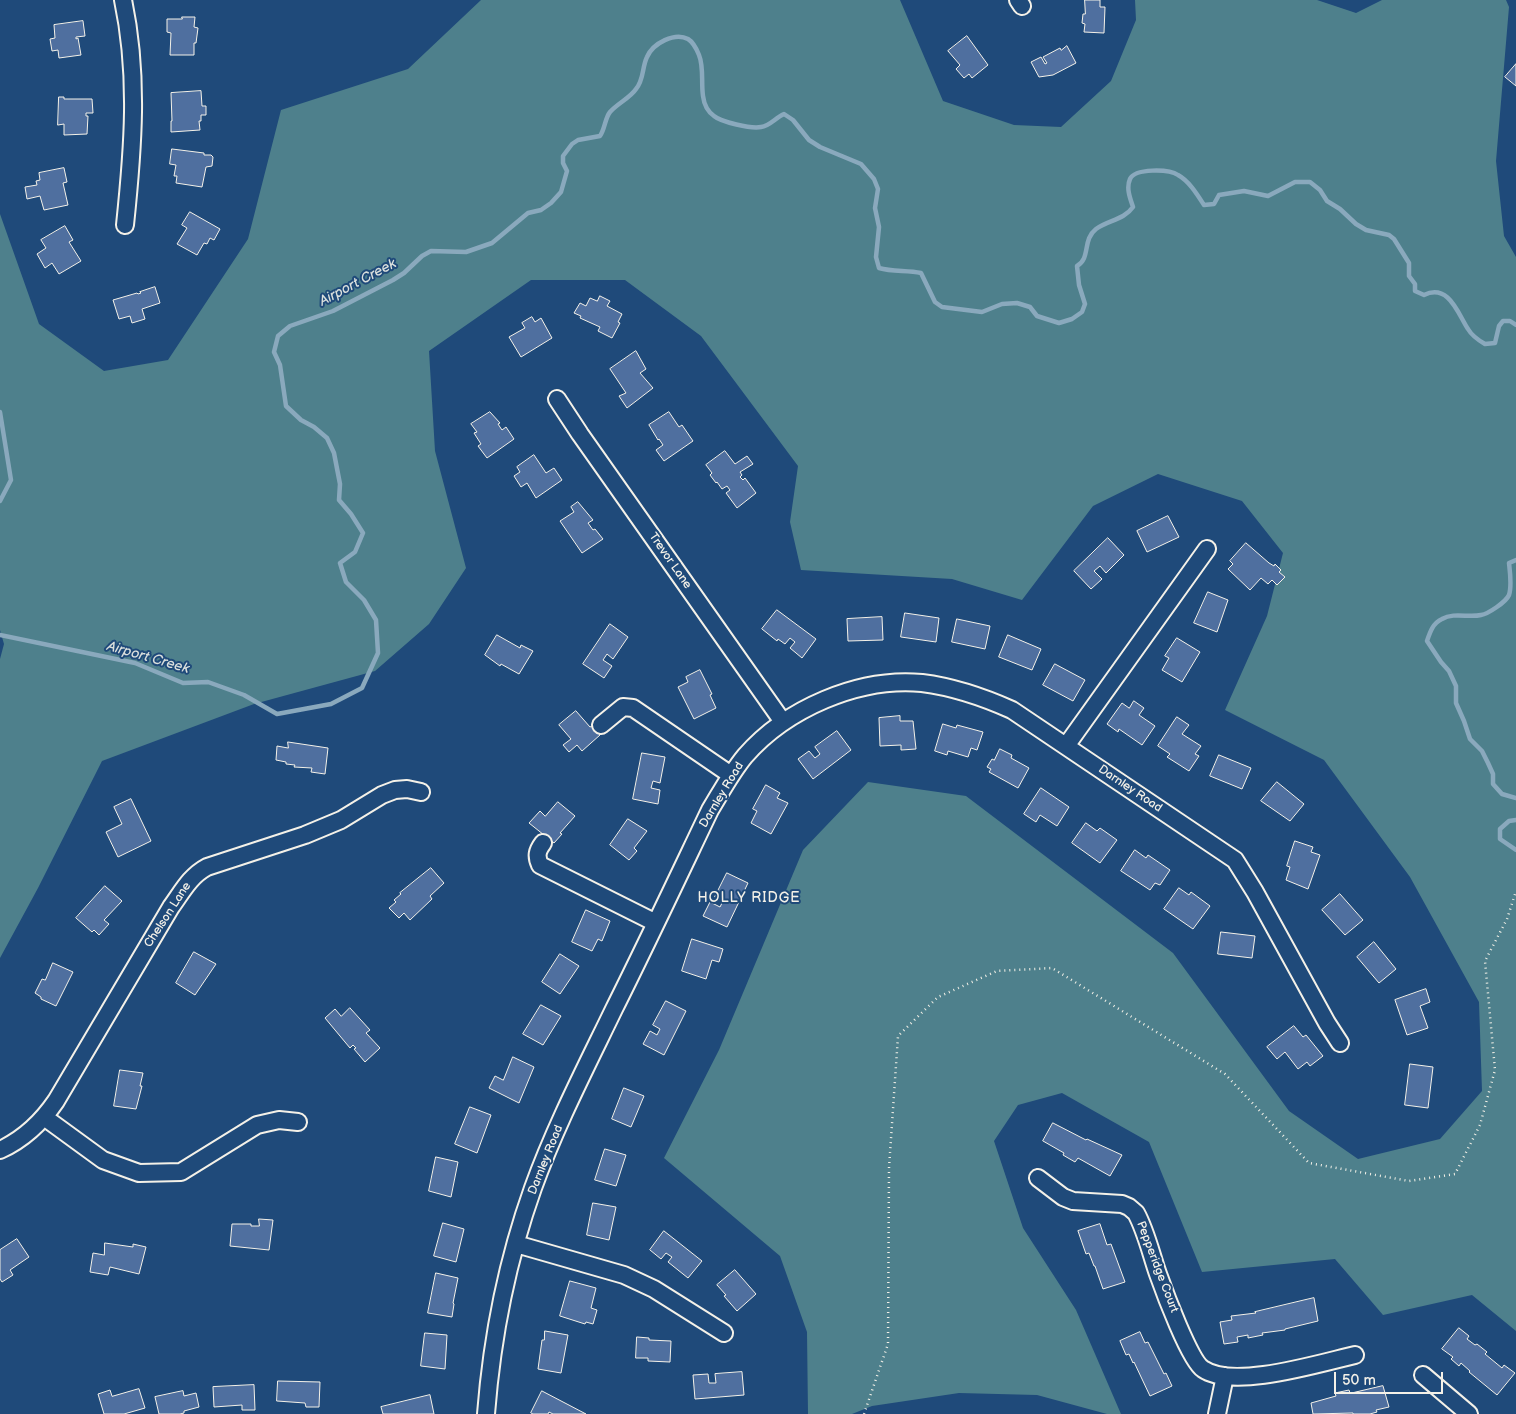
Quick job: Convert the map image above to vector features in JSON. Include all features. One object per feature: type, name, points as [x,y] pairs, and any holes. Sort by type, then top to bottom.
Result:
[{"type":"street","points":[[123,0],[132,63],[133,101],[133,149],[125,225]]},
{"type":"street","name":"Trevor Lane","points":[[557,399],[783,722]]},
{"type":"street","points":[[1066,746],[1207,549]]},
{"type":"street","name":"Darnley Road","points":[[486,1414],[497,1324],[516,1244],[545,1159],[590,1057],[710,810],[731,775],[763,738],[797,713],[824,700],[851,691],[903,682],[950,688],[988,699],[1012,710],[1235,860],[1340,1043]]},
{"type":"street","points":[[601,725],[623,707],[633,708],[731,775]]},
{"type":"street","name":"Chelson Lane","points":[[0,1150],[23,1137],[44,1117],[56,1101],[171,907],[192,877],[207,867],[305,835],[341,820],[382,795],[395,790],[407,789],[421,792]]},
{"type":"street","points":[[543,843],[538,850],[537,858],[540,865],[656,923]]},
{"type":"street","points":[[44,1117],[103,1160],[139,1173],[181,1172],[257,1125],[279,1120],[298,1122]]},
{"type":"street","name":"Pepperidge Court","points":[[1038,1178],[1063,1197],[1073,1202],[1122,1204],[1136,1213],[1158,1274],[1194,1360],[1202,1369],[1213,1374],[1225,1376],[1261,1376],[1355,1355]]},
{"type":"street","points":[[516,1244],[624,1275],[654,1289],[724,1333]]},
{"type":"street","points":[[1423,1375],[1469,1414]]},
{"type":"street","points":[[1217,1414],[1225,1376]]},
{"type":"path","points":[[864,1414],[888,1344],[888,1168],[898,1036],[938,997],[997,971],[1052,968],[1225,1074],[1309,1163],[1409,1181],[1455,1174],[1480,1125],[1495,1070],[1485,961],[1507,919],[1516,891]]},
{"type":"green space","points":[[481,0],[900,0],[943,101],[1014,125],[1061,127],[1111,81],[1136,20],[1135,0],[1317,0],[1356,13],[1382,0],[1506,0],[1509,7],[1496,161],[1504,236],[1516,257],[1516,1331],[1472,1295],[1383,1315],[1335,1259],[1202,1272],[1149,1142],[1062,1093],[1018,1105],[994,1141],[1023,1228],[1076,1310],[1121,1414],[1107,1414],[1037,1395],[959,1393],[872,1406],[852,1414],[808,1414],[807,1332],[780,1256],[664,1158],[719,1050],[803,850],[868,782],[966,796],[1173,953],[1289,1111],[1358,1159],[1440,1139],[1482,1091],[1479,1002],[1410,877],[1324,760],[1225,710],[1267,616],[1283,553],[1242,501],[1158,474],[1093,506],[1022,600],[952,579],[801,570],[790,522],[798,466],[701,336],[625,280],[531,280],[429,351],[435,451],[466,568],[429,624],[375,671],[254,704],[102,761],[38,888],[0,958],[0,659],[4,644],[0,630],[0,214],[39,324],[104,371],[168,360],[248,239],[281,110],[408,69]]},
{"type":"building","points":[[1085,0],[1100,0],[1100,7],[1105,7],[1104,33],[1084,32],[1085,24],[1082,23],[1083,14],[1085,14]]},
{"type":"building","points":[[182,17],[195,17],[194,27],[198,28],[196,43],[194,43],[194,55],[170,55],[171,33],[167,32],[167,19],[182,19]]},
{"type":"building","points":[[83,21],[85,36],[76,37],[76,39],[78,38],[81,55],[59,58],[58,50],[52,51],[50,39],[55,38],[54,25]]},
{"type":"building","points":[[967,36],[988,65],[972,78],[969,74],[964,78],[956,69],[960,65],[948,51]]},
{"type":"building","points":[[1067,46],[1076,63],[1053,75],[1039,77],[1031,62],[1041,57],[1045,64],[1047,63],[1043,57]]},
{"type":"building","points":[[1516,64],[1516,86],[1505,77]]},
{"type":"building","points":[[201,91],[202,106],[206,106],[206,115],[201,115],[201,121],[199,121],[200,130],[171,132],[171,93]]},
{"type":"building","points":[[59,97],[64,97],[64,99],[92,99],[93,113],[86,113],[86,116],[88,116],[87,134],[64,135],[64,124],[58,125]]},
{"type":"building","points":[[172,149],[204,153],[204,155],[211,155],[213,157],[212,166],[206,167],[202,187],[176,183],[177,176],[174,176],[176,165],[170,164]]},
{"type":"building","points":[[64,168],[67,182],[63,183],[68,205],[44,210],[40,196],[27,199],[25,187],[37,185],[36,181],[40,180],[39,173]]},
{"type":"building","points":[[190,212],[220,229],[214,240],[210,238],[207,244],[204,243],[197,255],[177,244],[187,228],[182,225]]},
{"type":"building","points":[[65,226],[73,240],[69,242],[81,261],[59,274],[52,263],[45,268],[37,254],[46,248],[41,240]]},
{"type":"building","points":[[155,287],[160,303],[142,309],[145,319],[132,323],[130,316],[119,319],[113,300],[138,294]]},
{"type":"building","points":[[600,296],[610,301],[607,306],[622,314],[618,322],[620,323],[612,338],[598,331],[600,327],[580,318],[581,316],[574,313],[580,303],[586,306],[590,298],[597,301]]},
{"type":"building","points":[[532,317],[535,322],[541,318],[552,338],[521,357],[509,337],[525,328],[522,323]]},
{"type":"building","points":[[636,351],[646,369],[640,373],[653,388],[627,408],[619,396],[626,393],[610,369]]},
{"type":"building","points":[[490,412],[500,423],[498,424],[502,430],[506,427],[514,439],[487,458],[478,446],[481,444],[474,433],[477,432],[471,424]]},
{"type":"building","points":[[669,412],[679,427],[682,425],[693,441],[664,461],[656,450],[663,445],[649,425]]},
{"type":"building","points":[[725,451],[735,464],[747,456],[753,464],[740,472],[742,475],[740,477],[743,480],[745,478],[756,493],[737,508],[726,493],[730,490],[727,486],[722,489],[716,483],[706,465]]},
{"type":"building","points":[[534,455],[546,473],[554,468],[562,480],[536,498],[527,483],[521,487],[514,476],[520,472],[517,467]]},
{"type":"building","points":[[578,502],[593,520],[588,523],[603,539],[582,553],[560,521],[574,512],[571,507]]},
{"type":"building","points":[[1168,516],[1179,537],[1147,552],[1137,531]]},
{"type":"building","points":[[1108,538],[1124,555],[1106,573],[1100,566],[1094,571],[1102,579],[1091,589],[1074,571]]},
{"type":"building","points":[[1246,543],[1269,563],[1274,566],[1275,564],[1281,570],[1279,572],[1285,577],[1277,585],[1272,580],[1268,584],[1261,578],[1250,590],[1228,569],[1233,564],[1230,561]]},
{"type":"building","points":[[1208,592],[1228,600],[1217,632],[1194,623]]},
{"type":"building","points":[[777,610],[816,639],[802,658],[790,648],[795,642],[790,638],[785,644],[778,639],[777,641],[762,629]]},
{"type":"building","points":[[905,613],[939,618],[936,642],[901,637]]},
{"type":"building","points":[[882,617],[883,640],[848,641],[847,619]]},
{"type":"building","points":[[957,619],[990,626],[985,649],[952,642]]},
{"type":"building","points":[[610,624],[628,637],[613,659],[607,654],[603,660],[612,666],[604,678],[583,664]]},
{"type":"building","points":[[497,635],[520,648],[521,645],[533,651],[519,674],[501,664],[500,666],[485,655]]},
{"type":"building","points":[[1008,635],[1041,649],[1032,670],[999,657]]},
{"type":"building","points":[[1177,638],[1200,652],[1182,682],[1162,670],[1169,658],[1165,656]]},
{"type":"building","points":[[1055,664],[1085,680],[1073,701],[1043,685]]},
{"type":"building","points":[[700,670],[712,694],[710,695],[716,708],[694,719],[678,687],[688,682],[686,677]]},
{"type":"building","points":[[1134,701],[1144,708],[1139,715],[1155,726],[1142,745],[1119,729],[1118,732],[1107,724],[1122,703],[1129,708]]},
{"type":"building","points":[[576,711],[600,735],[582,751],[577,745],[569,752],[563,745],[571,739],[559,725]]},
{"type":"building","points":[[900,716],[900,721],[913,721],[916,749],[901,750],[901,745],[880,746],[879,718]]},
{"type":"building","points":[[1177,717],[1189,725],[1182,734],[1201,746],[1195,754],[1199,756],[1189,771],[1167,757],[1170,754],[1158,746]]},
{"type":"building","points":[[943,724],[956,728],[957,725],[983,732],[977,750],[971,748],[968,757],[948,751],[947,755],[935,751]]},
{"type":"building","points":[[837,731],[851,750],[813,779],[798,759],[809,751],[815,758],[820,754],[815,747]]},
{"type":"building","points":[[288,742],[328,748],[325,774],[311,772],[312,768],[294,767],[295,765],[276,760],[277,746],[288,748]]},
{"type":"building","points":[[1000,749],[1012,755],[1011,758],[1029,768],[1018,788],[989,772],[991,769],[987,767],[992,759],[994,760]]},
{"type":"building","points":[[642,753],[665,757],[660,783],[653,781],[651,788],[660,790],[658,804],[633,799]]},
{"type":"building","points":[[1219,755],[1251,768],[1242,789],[1210,776]]},
{"type":"building","points":[[1277,782],[1304,804],[1290,821],[1261,801]]},
{"type":"building","points":[[766,785],[780,793],[777,798],[788,803],[771,834],[751,823],[757,811],[753,809]]},
{"type":"building","points":[[1041,788],[1069,807],[1057,826],[1040,815],[1036,822],[1024,814]]},
{"type":"building","points":[[131,799],[151,841],[118,857],[106,832],[122,824],[114,807]]},
{"type":"building","points":[[558,802],[575,816],[554,843],[529,823],[540,811],[545,816]]},
{"type":"building","points":[[628,819],[647,831],[634,848],[637,851],[629,860],[610,845]]},
{"type":"building","points":[[1086,823],[1097,831],[1100,828],[1117,840],[1100,863],[1072,843]]},
{"type":"building","points":[[1295,841],[1313,847],[1311,852],[1320,855],[1308,889],[1286,880],[1290,867],[1287,866]]},
{"type":"building","points":[[1135,850],[1146,858],[1148,855],[1170,870],[1160,885],[1155,883],[1150,890],[1121,871]]},
{"type":"building","points":[[431,868],[444,883],[430,896],[432,899],[410,920],[404,913],[399,918],[389,908],[396,902],[394,900]]},
{"type":"building","points":[[727,873],[748,883],[727,927],[703,916],[710,902],[720,907],[723,901],[715,897]]},
{"type":"building","points":[[105,886],[122,901],[104,920],[109,924],[99,935],[94,930],[92,932],[76,918]]},
{"type":"building","points":[[1179,888],[1189,895],[1191,892],[1210,906],[1193,929],[1164,909]]},
{"type":"building","points":[[1340,894],[1363,920],[1345,935],[1322,910]]},
{"type":"building","points":[[586,910],[610,921],[602,941],[598,939],[592,951],[572,942]]},
{"type":"building","points":[[1221,932],[1255,936],[1252,958],[1218,954]]},
{"type":"building","points":[[692,939],[723,949],[719,962],[712,960],[706,979],[682,971]]},
{"type":"building","points":[[1374,942],[1396,969],[1379,983],[1357,957]]},
{"type":"building","points":[[194,952],[216,964],[195,995],[176,983]]},
{"type":"building","points":[[560,954],[579,966],[560,994],[542,982]]},
{"type":"building","points":[[53,963],[73,972],[56,1006],[41,999],[35,993],[42,979],[45,980]]},
{"type":"building","points":[[1426,989],[1430,1002],[1420,1006],[1428,1028],[1407,1035],[1395,1000]]},
{"type":"building","points":[[666,1001],[686,1011],[664,1055],[643,1044],[650,1031],[657,1035],[660,1029],[653,1025]]},
{"type":"building","points":[[541,1005],[561,1016],[543,1045],[523,1034]]},
{"type":"building","points":[[350,1008],[370,1030],[366,1033],[380,1048],[365,1062],[354,1049],[356,1048],[353,1045],[350,1048],[325,1018],[335,1009],[341,1016]]},
{"type":"building","points":[[1294,1026],[1303,1037],[1306,1035],[1323,1056],[1310,1066],[1307,1062],[1298,1069],[1285,1052],[1277,1059],[1267,1047]]},
{"type":"building","points":[[513,1057],[534,1067],[519,1103],[489,1088],[495,1076],[503,1080]]},
{"type":"building","points":[[1410,1064],[1433,1067],[1428,1108],[1405,1105]]},
{"type":"building","points":[[120,1070],[143,1073],[136,1109],[114,1106]]},
{"type":"building","points":[[624,1088],[644,1096],[631,1127],[612,1119]]},
{"type":"building","points":[[470,1107],[491,1115],[477,1153],[455,1144]]},
{"type":"building","points":[[1053,1123],[1086,1140],[1122,1155],[1110,1176],[1078,1158],[1075,1162],[1043,1141]]},
{"type":"building","points":[[605,1149],[626,1155],[616,1186],[595,1180]]},
{"type":"building","points":[[436,1157],[458,1162],[451,1197],[429,1191]]},
{"type":"building","points":[[593,1203],[616,1207],[609,1240],[587,1235]]},
{"type":"building","points":[[259,1219],[273,1220],[269,1250],[230,1246],[232,1224],[259,1226]]},
{"type":"building","points":[[443,1223],[464,1229],[456,1262],[434,1256]]},
{"type":"building","points":[[1100,1224],[1107,1245],[1111,1244],[1125,1282],[1103,1289],[1089,1253],[1086,1254],[1078,1231]]},
{"type":"building","points":[[664,1231],[702,1261],[688,1278],[668,1262],[672,1257],[666,1253],[661,1259],[650,1250]]},
{"type":"building","points":[[17,1239],[29,1257],[10,1270],[13,1275],[2,1282],[0,1279],[0,1250]]},
{"type":"building","points":[[105,1243],[133,1247],[133,1244],[146,1247],[139,1274],[110,1267],[108,1275],[90,1272],[93,1253],[104,1255]]},
{"type":"building","points":[[735,1270],[756,1294],[737,1311],[717,1285]]},
{"type":"building","points":[[436,1273],[458,1278],[452,1317],[428,1313]]},
{"type":"building","points":[[570,1281],[596,1288],[591,1308],[597,1310],[593,1324],[586,1322],[585,1324],[560,1316]]},
{"type":"building","points":[[1314,1298],[1318,1321],[1285,1330],[1262,1333],[1263,1335],[1248,1338],[1248,1335],[1237,1337],[1238,1342],[1224,1344],[1220,1322],[1232,1320],[1231,1316],[1256,1313]]},
{"type":"building","points":[[1459,1328],[1469,1336],[1467,1339],[1487,1352],[1485,1354],[1502,1368],[1504,1365],[1515,1373],[1497,1395],[1461,1363],[1459,1366],[1451,1359],[1453,1357],[1442,1349]]},
{"type":"building","points":[[545,1331],[568,1335],[561,1373],[538,1369]]},
{"type":"building","points":[[1140,1332],[1145,1343],[1148,1342],[1172,1386],[1150,1396],[1134,1362],[1129,1354],[1126,1355],[1120,1341]]},
{"type":"building","points":[[425,1333],[447,1335],[445,1369],[421,1366]]},
{"type":"building","points":[[637,1337],[649,1338],[649,1340],[671,1341],[670,1362],[648,1361],[648,1358],[636,1358]]},
{"type":"building","points":[[742,1372],[744,1395],[695,1399],[693,1375],[708,1374],[709,1383],[716,1383],[715,1374]]},
{"type":"building","points":[[278,1381],[320,1382],[319,1407],[306,1407],[305,1403],[277,1401]]},
{"type":"building","points":[[254,1385],[255,1410],[242,1410],[242,1405],[214,1407],[213,1387]]},
{"type":"building","points":[[1383,1386],[1389,1407],[1376,1410],[1377,1412],[1370,1414],[1313,1414],[1311,1403],[1336,1396],[1335,1393],[1349,1390],[1350,1393]]},
{"type":"building","points":[[139,1389],[145,1408],[124,1414],[104,1414],[98,1394],[110,1390],[112,1396]]},
{"type":"building","points":[[183,1391],[184,1396],[196,1393],[199,1407],[180,1414],[159,1414],[155,1397]]},
{"type":"building","points":[[542,1391],[586,1414],[531,1413]]},
{"type":"building","points":[[430,1395],[434,1414],[383,1414],[381,1407]]},
{"type":"waterway","name":"Airport Creek","points":[[0,635],[135,663],[183,683],[208,682],[244,695],[277,714],[331,704],[362,688],[378,653],[376,620],[364,600],[346,582],[340,563],[355,552],[363,533],[339,500],[340,484],[334,453],[327,438],[314,427],[301,420],[286,406],[280,365],[274,352],[278,336],[290,326],[333,311],[393,280],[431,251],[466,252],[492,243],[528,213],[541,210],[551,203],[561,192],[567,171],[563,163],[563,156],[572,144],[578,140],[600,136],[610,112],[631,95],[639,85],[645,61],[650,52],[659,43],[671,38],[683,37],[688,39],[696,49],[701,65],[704,102],[714,116],[729,123],[761,127],[784,114],[793,120],[809,140],[820,147],[861,164],[874,179],[878,189],[875,208],[879,227],[876,257],[879,268],[921,273],[935,302],[942,307],[982,312],[1002,304],[1017,303],[1030,307],[1037,316],[1059,323],[1072,319],[1082,312],[1085,304],[1079,285],[1077,266],[1084,258],[1089,238],[1096,229],[1125,215],[1133,207],[1128,186],[1133,175],[1145,171],[1160,171],[1174,173],[1186,181],[1204,205],[1214,204],[1219,195],[1244,191],[1268,196],[1295,182],[1310,182],[1320,190],[1327,201],[1340,209],[1356,224],[1366,230],[1389,235],[1394,239],[1409,263],[1409,276],[1415,284],[1415,291],[1424,295],[1433,292],[1440,293],[1446,297],[1452,302],[1473,336],[1485,344],[1495,343],[1499,326],[1503,321],[1510,321],[1516,325]]},
{"type":"waterway","name":"Airport Creek","points":[[0,412],[11,480],[0,501]]},
{"type":"waterway","name":"Airport Creek","points":[[1516,560],[1509,563],[1509,595],[1504,601],[1484,614],[1476,616],[1451,616],[1442,619],[1434,625],[1427,641],[1449,671],[1456,686],[1456,703],[1470,739],[1482,751],[1488,763],[1493,774],[1493,784],[1502,794],[1516,798]]},
{"type":"waterway","name":"Airport Creek","points":[[1516,820],[1509,821],[1500,829],[1500,839],[1516,850]]},
{"type":"district","name":"HOLLY RIDGE","points":[[749,898]]}]
